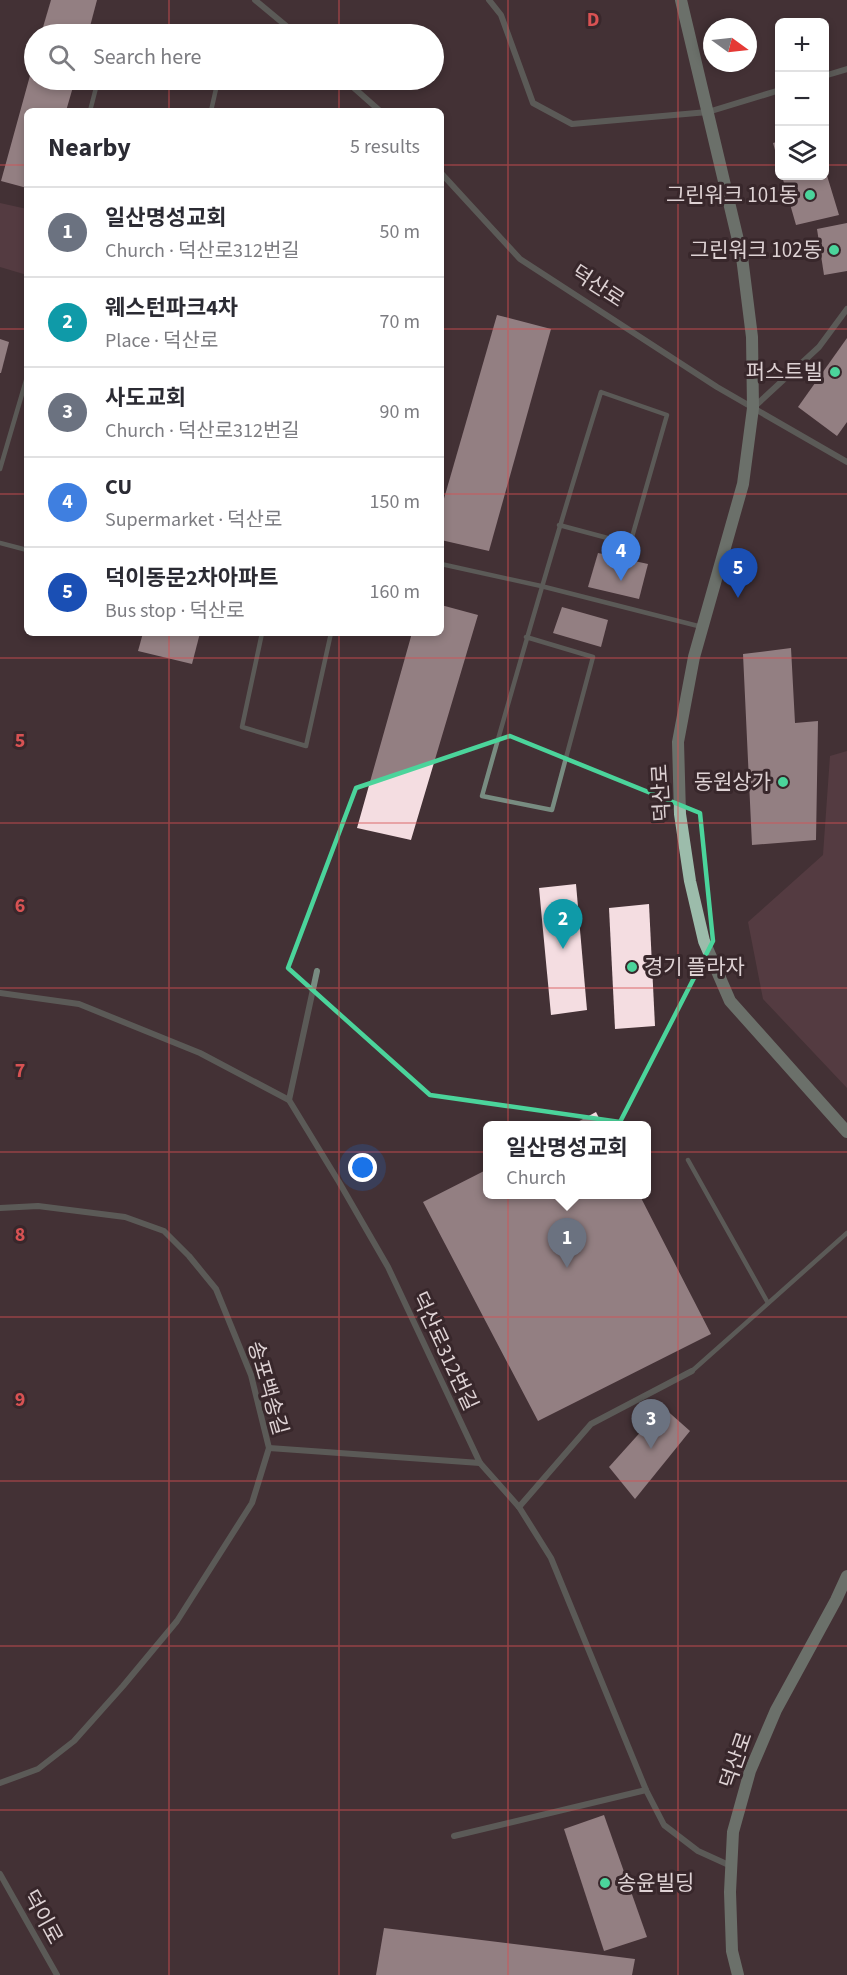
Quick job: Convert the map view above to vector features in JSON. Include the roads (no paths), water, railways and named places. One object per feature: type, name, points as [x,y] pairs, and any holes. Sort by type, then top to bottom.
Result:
[{"type":"street","points":[[255,0],[284,24]]},
{"type":"street","points":[[489,0],[501,15],[533,103],[572,124],[708,112],[775,92]]},
{"type":"street","name":"덕산로","points":[[681,0],[742,257],[752,337],[753,408],[743,484],[694,657],[678,742],[680,814],[690,881],[704,941],[730,1001],[847,1132]]},
{"type":"street","points":[[829,75],[847,69]]},
{"type":"street","points":[[356,90],[377,108]]},
{"type":"street","name":"덕산로","points":[[444,176],[520,259],[753,408]]},
{"type":"street","points":[[847,309],[819,347],[753,408],[847,462]]},
{"type":"street","points":[[0,993],[79,1004],[200,1053],[289,1100],[317,971]]},
{"type":"street","name":"덕산로312번길","points":[[289,1100],[388,1267],[480,1463],[519,1507],[551,1558],[646,1790],[664,1825],[698,1851],[732,1866]]},
{"type":"street","name":"송포백송길","points":[[0,1208],[38,1206],[125,1217],[164,1231],[189,1256],[216,1289],[251,1376],[269,1448],[252,1503],[177,1621],[74,1741],[38,1769],[0,1783]]},
{"type":"street","points":[[519,1507],[591,1424],[692,1371]]},
{"type":"street","points":[[269,1448],[480,1463]]},
{"type":"street","name":"덕산로","points":[[738,1975],[732,1951],[730,1892],[734,1832],[750,1771],[776,1710],[847,1576]]},
{"type":"street","points":[[454,1836],[646,1790]]},
{"type":"street","name":"덕이로","points":[[0,1874],[57,1975]]},
{"type":"lane","points":[[91,108],[95,90]]},
{"type":"lane","points":[[211,108],[215,90]]},
{"type":"lane","points":[[0,469],[24,387]]},
{"type":"lane","points":[[526,637],[593,657],[552,810],[482,796],[526,637],[559,525],[601,392],[667,415],[630,544],[559,525]]},
{"type":"lane","points":[[0,543],[24,549]]},
{"type":"lane","points":[[444,565],[541,586],[702,627]]},
{"type":"lane","points":[[261,636],[242,727],[306,746],[330,636]]},
{"type":"lane","points":[[688,1160],[768,1303]]},
{"type":"lane","points":[[692,1371],[847,1233]]},
{"type":"place","name":"그린워크 101동","points":[[810,195]]},
{"type":"place","name":"그린워크 102동","points":[[834,250]]},
{"type":"place","name":"퍼스트빌","points":[[835,372]]},
{"type":"place","name":"CU","points":[[621,581]]},
{"type":"place","name":"덕이동문2차아파트","points":[[738,598]]},
{"type":"place","name":"동원상가","points":[[783,782]]},
{"type":"place","name":"웨스턴파크4차","points":[[563,949]]},
{"type":"place","name":"경기 플라자","points":[[632,967]]},
{"type":"place","name":"일산명성교회","points":[[567,1268]]},
{"type":"place","name":"사도교회","points":[[651,1449]]},
{"type":"place","name":"송윤빌딩","points":[[605,1883]]}]
